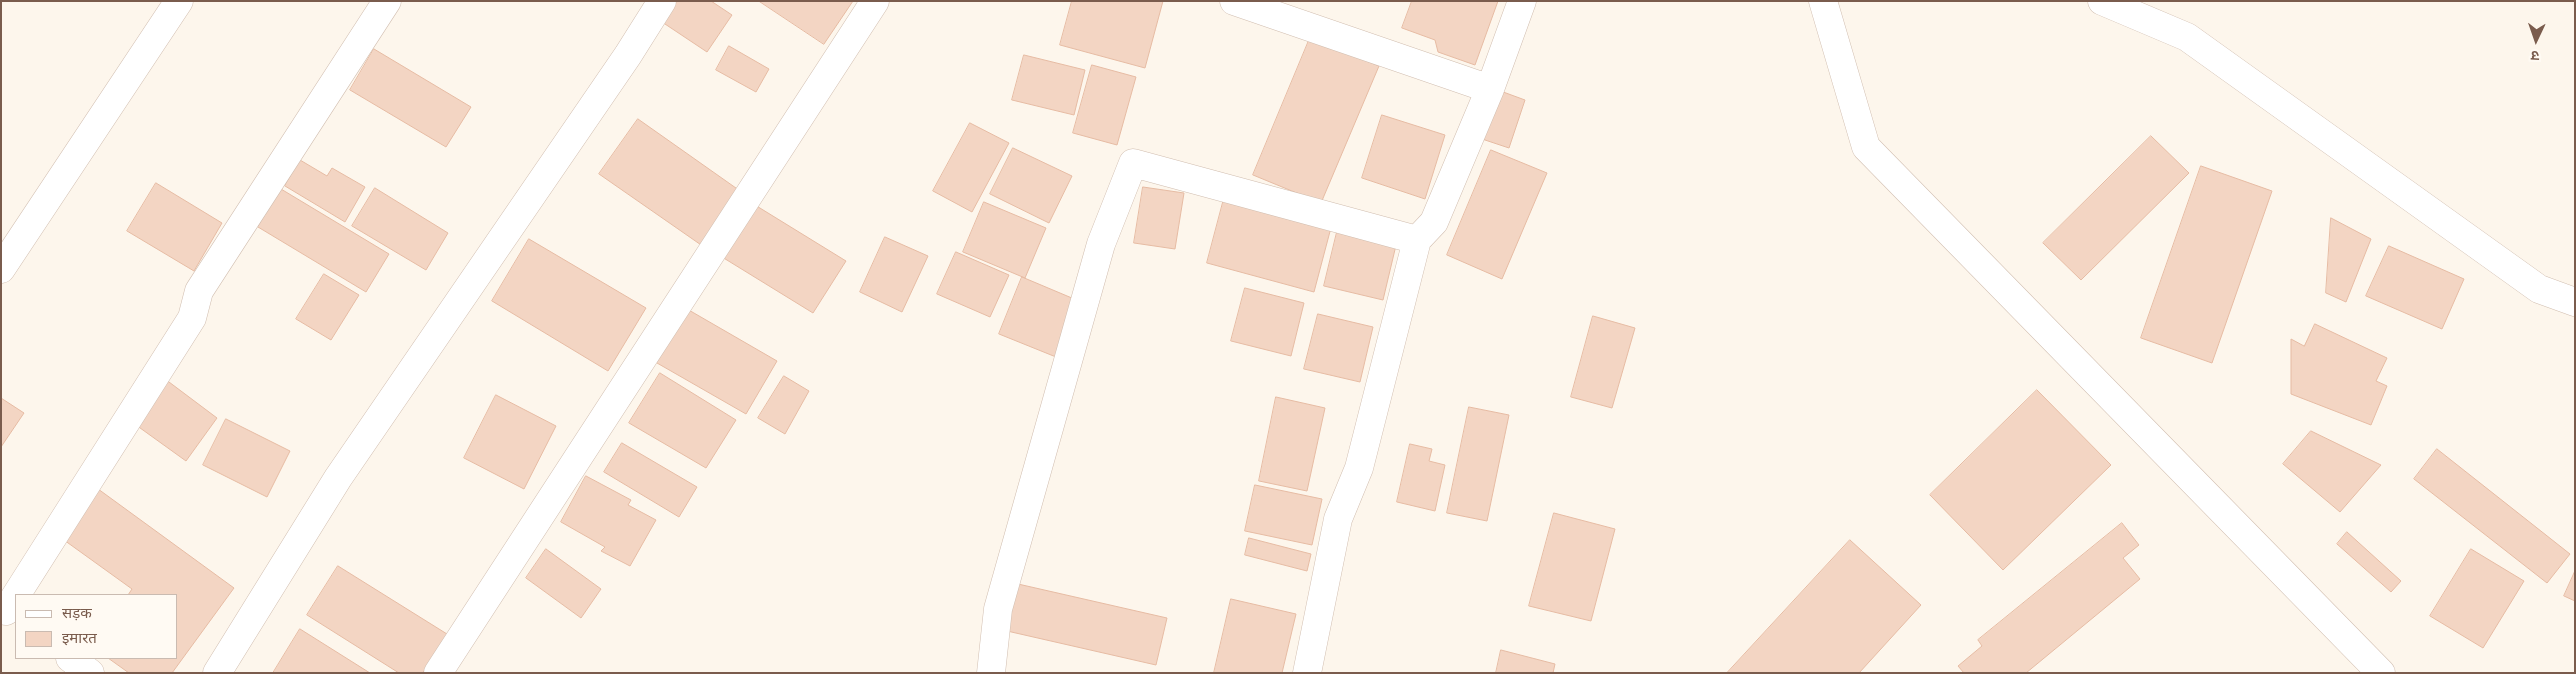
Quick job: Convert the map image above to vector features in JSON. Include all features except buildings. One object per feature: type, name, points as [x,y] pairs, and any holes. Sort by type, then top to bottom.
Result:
[{"type":"street","points":[[1,269],[179,1]]},
{"type":"street","points":[[19,594],[192,318],[199,291],[387,1]]},
{"type":"street","points":[[217,673],[338,478],[628,55],[662,1]]},
{"type":"street","points":[[438,673],[875,1]]},
{"type":"street","points":[[1234,1],[1490,89]]},
{"type":"street","points":[[1306,673],[1338,519],[1359,468],[1417,240],[1434,222],[1490,89],[1522,1]]},
{"type":"street","points":[[1824,1],[1866,147],[2381,673]]},
{"type":"street","points":[[2102,1],[2187,37],[2539,289],[2575,302]]},
{"type":"street","points":[[992,673],[998,609],[1101,244],[1134,163],[1417,240]]},
{"type":"street","points":[[8,612],[15,601]]},
{"type":"street","points":[[71,659],[90,673]]}]
